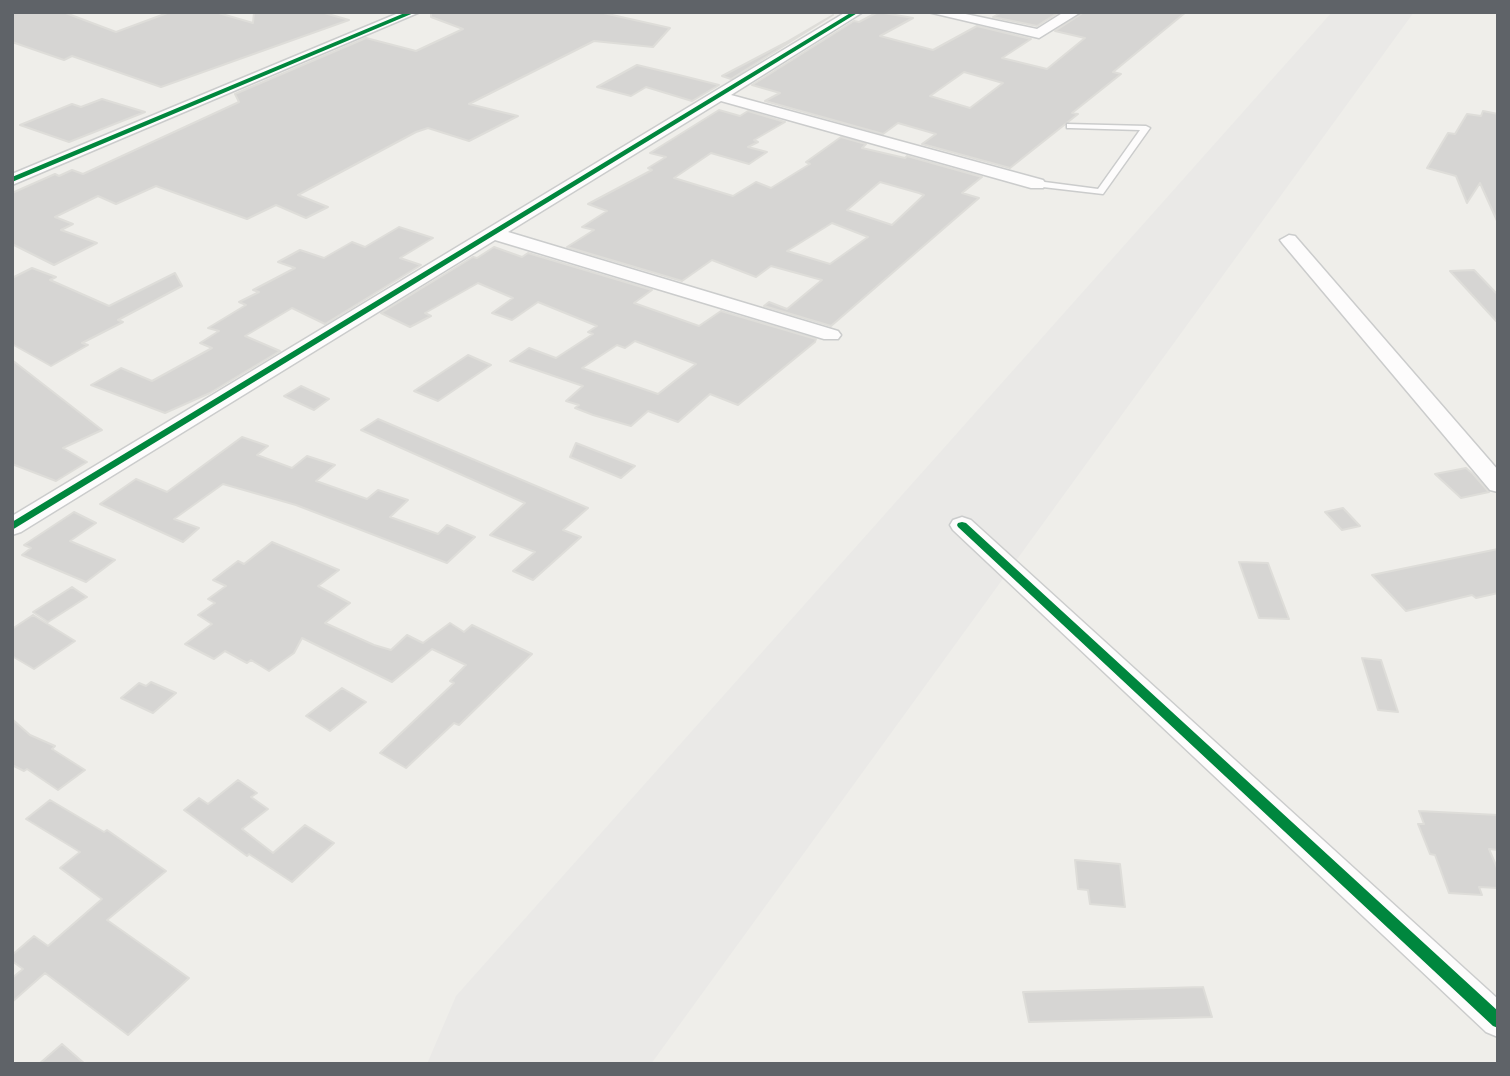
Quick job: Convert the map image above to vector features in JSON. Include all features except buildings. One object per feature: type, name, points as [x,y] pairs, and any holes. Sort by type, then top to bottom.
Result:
[{"type":"street","points":[[12,180],[413,12]]},
{"type":"street","points":[[12,527],[856,12]]},
{"type":"street","points":[[935,12],[1039,34],[1074,12]]},
{"type":"street","points":[[719,96],[1037,184]]},
{"type":"street","points":[[494,234],[831,335]]},
{"type":"street","points":[[1289,240],[1498,485]]},
{"type":"street","points":[[962,525],[1498,1021]]},
{"type":"lane","points":[[1037,184],[1100,192],[1146,128],[1070,126]]},
{"type":"runway","points":[[529,1064],[1375,12]]},
{"type":"cycle path","points":[[12,180],[413,12]]},
{"type":"cycle path","points":[[12,527],[856,12]]},
{"type":"cycle path","points":[[962,525],[1498,1021]]}]
